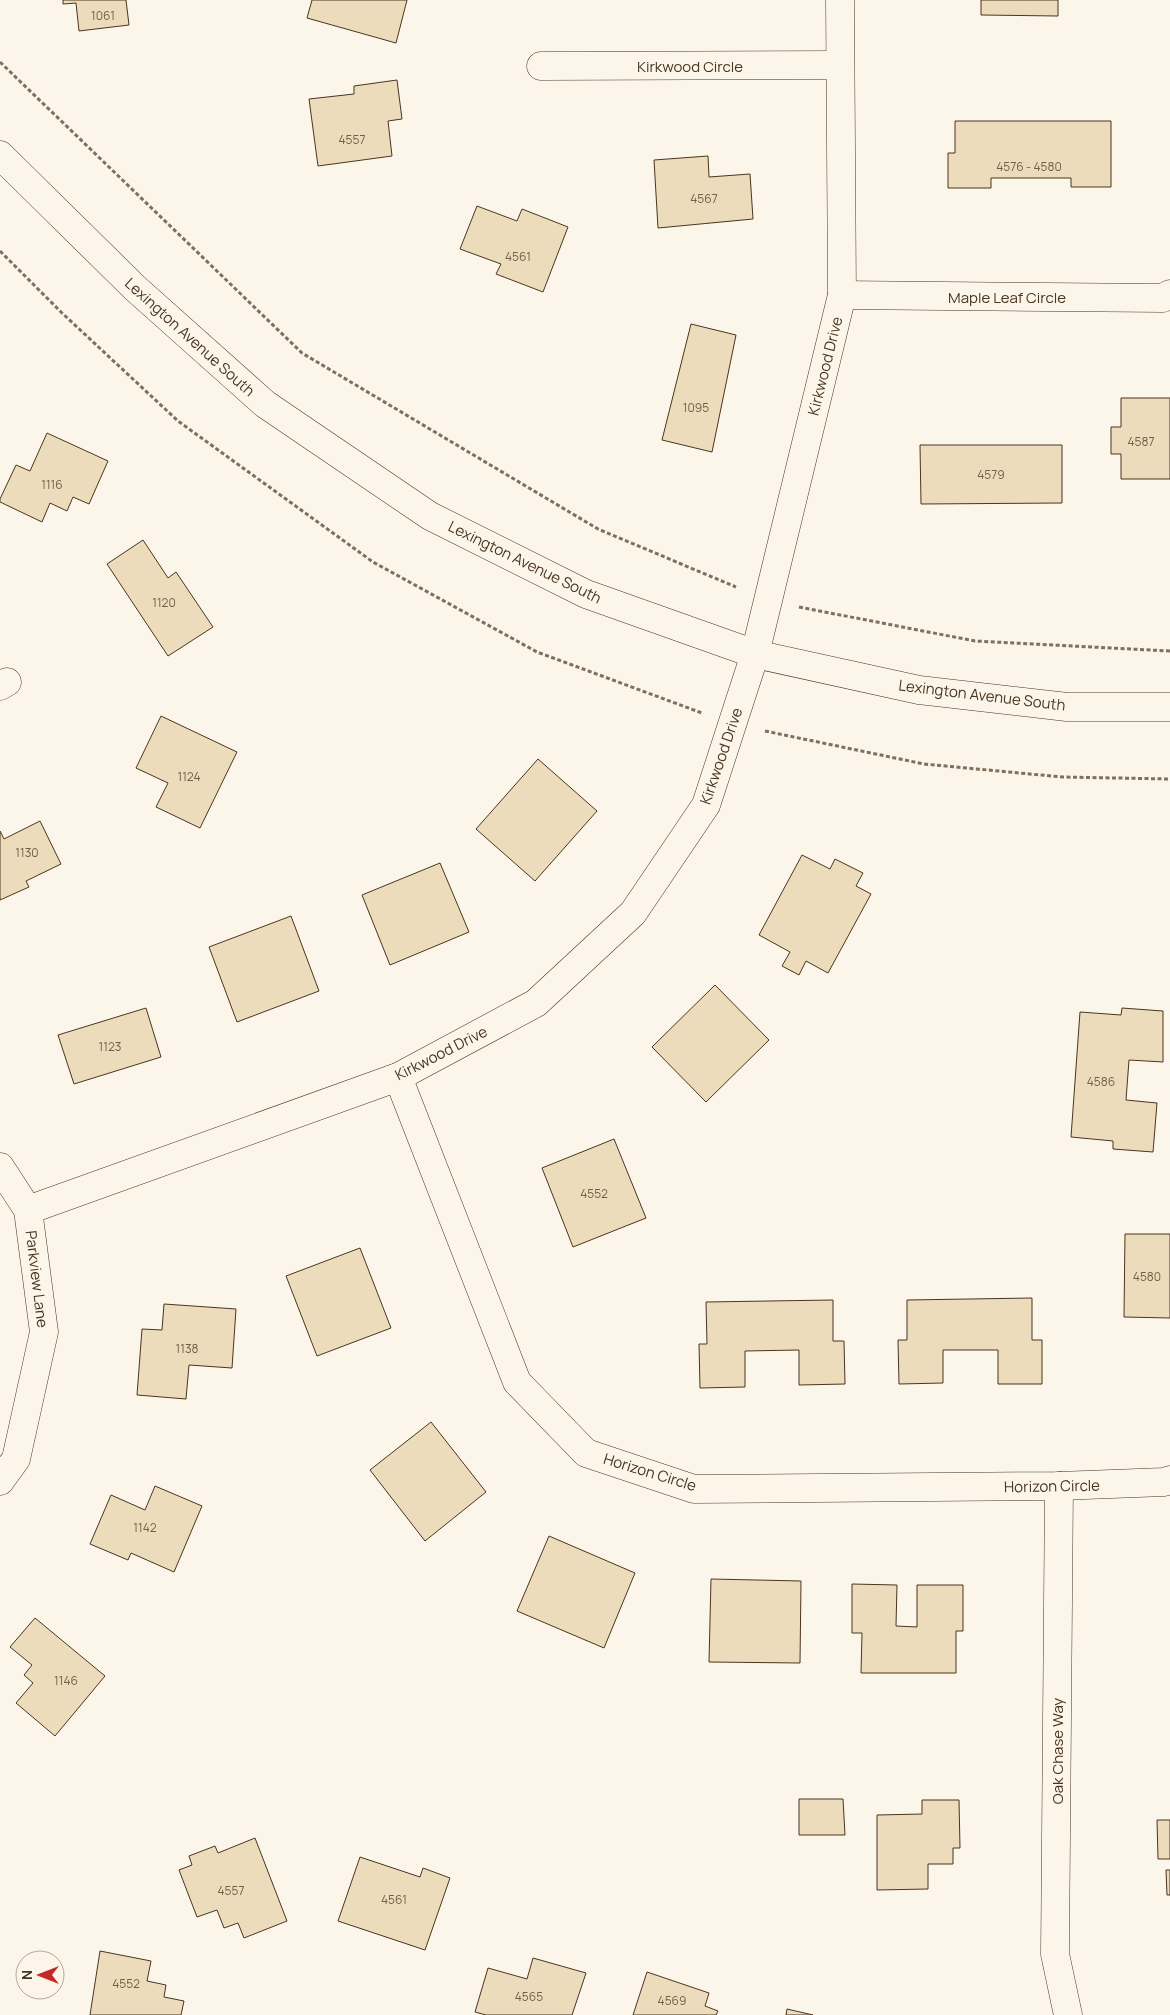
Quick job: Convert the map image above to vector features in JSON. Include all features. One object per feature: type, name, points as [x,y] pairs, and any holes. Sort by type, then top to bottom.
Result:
[{"type":"street","name":"Kirkwood Drive","points":[[28,1210],[398,1077],[536,1003],[633,913],[706,805],[755,654],[842,296],[840,0]]},
{"type":"street","name":"Kirkwood Circle","points":[[541,66],[839,66]]},
{"type":"street","name":"Lexington Avenue South","points":[[0,155],[135,288],[265,404],[430,516],[586,594],[755,654],[919,690],[1067,707],[1170,707]]},
{"type":"street","name":"Maple Leaf Circle","points":[[842,296],[1163,298],[1170,294]]},
{"type":"street","name":"Horizon Circle","points":[[398,1077],[517,1382],[586,1453],[694,1489],[1059,1486],[1164,1482],[1170,1480]]},
{"type":"street","name":"Parkview Lane","points":[[0,1166],[28,1210],[44,1332],[16,1459],[0,1481]]},
{"type":"street","name":"Oak Chase Way","points":[[1059,1486],[1055,1954],[1068,2015]]},
{"type":"path","points":[[0,62],[302,353],[598,530],[768,601],[976,641],[1170,650]]},
{"type":"building","points":[[63,0],[126,0],[129,25],[79,31],[76,3],[63,4]]},
{"type":"building","points":[[312,0],[407,0],[396,43],[307,18]]},
{"type":"building","points":[[981,0],[1058,0],[1058,16],[981,15]]},
{"type":"building","points":[[397,80],[402,119],[388,121],[392,156],[318,166],[309,99],[354,94],[354,86]]},
{"type":"building","points":[[955,121],[1111,121],[1111,187],[1071,187],[1071,178],[991,178],[991,188],[948,188],[948,153],[955,153]]},
{"type":"building","points":[[708,156],[709,177],[750,174],[753,219],[658,228],[654,160]]},
{"type":"building","points":[[477,206],[517,221],[522,209],[568,227],[543,292],[496,274],[501,264],[460,249]]},
{"type":"building","points":[[691,324],[736,335],[712,452],[662,440]]},
{"type":"building","points":[[1121,398],[1170,398],[1170,479],[1121,479],[1121,454],[1111,454],[1111,427],[1121,427]]},
{"type":"building","points":[[47,433],[108,461],[89,504],[73,497],[67,511],[50,503],[42,522],[0,502],[0,499],[16,465],[30,471]]},
{"type":"building","points":[[920,445],[1062,445],[1062,503],[921,504]]},
{"type":"building","points":[[143,540],[168,578],[176,572],[213,627],[168,656],[107,564]]},
{"type":"building","points":[[161,716],[237,752],[200,828],[156,807],[168,783],[136,768]]},
{"type":"building","points":[[538,759],[597,811],[535,881],[476,829]]},
{"type":"building","points":[[40,821],[61,864],[26,881],[29,887],[0,900],[0,831],[4,839]]},
{"type":"building","points":[[802,855],[830,869],[835,859],[863,873],[856,886],[871,894],[828,973],[806,961],[799,975],[782,966],[790,952],[759,935]]},
{"type":"building","points":[[440,863],[469,932],[390,965],[362,895]]},
{"type":"building","points":[[291,916],[319,991],[237,1022],[209,947]]},
{"type":"building","points":[[715,985],[769,1040],[706,1102],[652,1047]]},
{"type":"building","points":[[146,1008],[161,1057],[74,1084],[58,1035]]},
{"type":"building","points":[[1122,1008],[1163,1011],[1163,1062],[1129,1060],[1126,1100],[1157,1103],[1153,1152],[1113,1149],[1113,1141],[1071,1137],[1080,1012],[1121,1015]]},
{"type":"building","points":[[614,1139],[646,1218],[573,1247],[542,1168]]},
{"type":"building","points":[[1125,1234],[1170,1234],[1170,1318],[1124,1317]]},
{"type":"building","points":[[360,1248],[391,1328],[317,1356],[286,1276]]},
{"type":"building","points":[[1032,1298],[1032,1340],[1042,1340],[1042,1384],[998,1384],[998,1350],[943,1350],[943,1383],[899,1384],[898,1340],[907,1340],[907,1300]]},
{"type":"building","points":[[833,1300],[833,1341],[844,1341],[845,1384],[799,1385],[799,1350],[745,1351],[745,1387],[700,1388],[699,1344],[707,1344],[706,1302]]},
{"type":"building","points":[[164,1304],[236,1309],[232,1368],[189,1365],[186,1399],[137,1395],[142,1329],[162,1330]]},
{"type":"building","points":[[431,1422],[486,1492],[425,1541],[370,1470]]},
{"type":"building","points":[[155,1486],[202,1506],[174,1572],[131,1553],[128,1560],[90,1544],[111,1495],[145,1510]]},
{"type":"building","points":[[549,1536],[635,1573],[604,1648],[517,1611]]},
{"type":"building","points":[[711,1579],[801,1581],[800,1663],[709,1662]]},
{"type":"building","points":[[852,1584],[897,1585],[896,1626],[917,1627],[917,1585],[963,1585],[963,1631],[956,1631],[956,1673],[861,1673],[862,1633],[852,1633]]},
{"type":"building","points":[[35,1618],[105,1676],[55,1736],[16,1703],[33,1683],[24,1675],[32,1665],[10,1647]]},
{"type":"building","points":[[799,1799],[843,1799],[845,1835],[799,1835]]},
{"type":"building","points":[[922,1800],[959,1800],[960,1848],[953,1848],[953,1864],[928,1864],[928,1889],[877,1890],[877,1815],[922,1814]]},
{"type":"building","points":[[1157,1820],[1170,1820],[1170,1859],[1158,1859]]},
{"type":"building","points":[[255,1838],[287,1921],[244,1938],[238,1923],[224,1928],[217,1910],[197,1917],[179,1870],[192,1865],[189,1856],[215,1846],[218,1853]]},
{"type":"building","points":[[360,1857],[420,1877],[423,1868],[450,1878],[425,1950],[338,1921]]},
{"type":"building","points":[[1166,1870],[1170,1870],[1170,1895],[1167,1895]]},
{"type":"building","points":[[100,1951],[151,1961],[147,1981],[166,1985],[164,1997],[184,2001],[181,2015],[90,2015]]},
{"type":"building","points":[[533,1958],[586,1973],[572,2015],[486,2015],[475,2012],[488,1968],[527,1979]]},
{"type":"building","points":[[647,1972],[709,1993],[705,2006],[718,2011],[716,2015],[633,2015]]},
{"type":"building","points":[[787,2009],[813,2015],[786,2015]]}]
